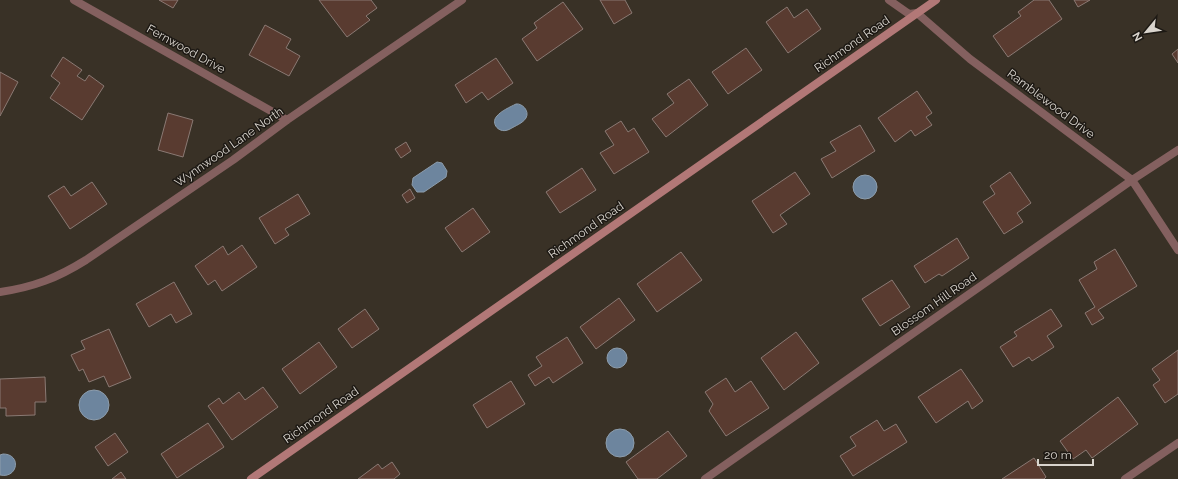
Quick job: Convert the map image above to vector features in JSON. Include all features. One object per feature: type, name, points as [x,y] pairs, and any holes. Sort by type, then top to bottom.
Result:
[{"type":"street","name":"Fernwood Drive","points":[[74,0],[287,120]]},
{"type":"street","name":"Wynnwood Lane North","points":[[0,292],[19,289],[62,275],[86,260],[233,160],[287,120],[462,0]]},
{"type":"street","name":"Ramblewood Drive","points":[[889,0],[909,14],[917,13],[970,59],[1132,180],[1178,250]]},
{"type":"street","name":"Richmond Road","points":[[251,479],[936,0]]},
{"type":"street","name":"Blossom Hill Road","points":[[705,479],[1132,180],[1178,150]]},
{"type":"street","points":[[1125,479],[1178,442]]},
{"type":"water","points":[[516,104],[525,108],[527,115],[525,120],[510,129],[499,129],[495,125],[495,119],[497,116],[501,112]]},
{"type":"water","points":[[437,162],[442,163],[447,171],[446,177],[424,192],[417,192],[412,185],[413,178]]},
{"type":"water","points":[[865,175],[870,176],[876,182],[876,192],[870,198],[865,199],[860,198],[854,192],[853,187],[854,182],[860,176]]},
{"type":"water","points":[[617,348],[624,351],[627,358],[624,365],[617,368],[610,365],[607,358],[610,351]]},
{"type":"water","points":[[94,390],[105,394],[109,405],[105,416],[94,420],[83,416],[79,405],[83,394]]},
{"type":"water","points":[[620,429],[630,433],[634,443],[630,453],[620,457],[610,453],[606,443],[610,433]]},
{"type":"water","points":[[0,455],[9,455],[13,458],[15,466],[11,473],[0,475]]},
{"type":"building","points":[[159,0],[178,0],[173,8]]},
{"type":"building","points":[[319,0],[371,0],[377,8],[366,16],[370,20],[347,37]]},
{"type":"building","points":[[600,0],[625,0],[632,13],[614,24]]},
{"type":"building","points":[[1034,0],[1049,0],[1062,19],[1008,57],[993,36],[1021,16],[1018,12]]},
{"type":"building","points":[[1074,0],[1090,0],[1078,7]]},
{"type":"building","points":[[563,2],[583,29],[537,61],[522,39],[537,28],[534,23]]},
{"type":"building","points":[[787,7],[794,18],[807,9],[821,29],[788,53],[766,22]]},
{"type":"building","points":[[265,25],[291,39],[286,48],[300,56],[289,76],[249,55]]},
{"type":"building","points":[[746,48],[762,70],[728,94],[712,72]]},
{"type":"building","points":[[1178,49],[1178,63],[1172,54]]},
{"type":"building","points":[[63,57],[82,70],[77,76],[85,81],[89,75],[104,86],[82,120],[50,98],[60,83],[51,76]]},
{"type":"building","points":[[496,58],[513,83],[488,100],[482,92],[466,103],[455,85]]},
{"type":"building","points":[[0,72],[18,82],[0,116]]},
{"type":"building","points":[[689,79],[708,105],[666,137],[652,119],[674,103],[667,94]]},
{"type":"building","points":[[917,91],[932,113],[926,117],[932,125],[915,136],[911,130],[895,142],[878,118]]},
{"type":"building","points":[[168,113],[193,120],[183,157],[158,150]]},
{"type":"building","points":[[621,121],[628,132],[634,128],[649,152],[614,174],[600,153],[614,145],[605,131]]},
{"type":"building","points":[[860,125],[875,151],[832,178],[821,159],[836,151],[830,142]]},
{"type":"building","points":[[406,142],[411,151],[401,158],[395,149]]},
{"type":"building","points":[[582,168],[596,190],[560,213],[546,192]]},
{"type":"building","points":[[795,172],[810,194],[780,215],[787,224],[773,233],[752,201]]},
{"type":"building","points":[[1010,172],[1031,203],[1017,213],[1023,222],[1004,234],[983,202],[995,194],[990,186]]},
{"type":"building","points":[[92,182],[107,204],[70,229],[48,196],[64,186],[71,196]]},
{"type":"building","points":[[410,189],[415,198],[407,203],[402,195]]},
{"type":"building","points":[[298,194],[310,214],[285,229],[289,235],[275,244],[259,218]]},
{"type":"building","points":[[473,208],[490,232],[462,252],[445,228]]},
{"type":"building","points":[[957,238],[969,258],[942,276],[939,274],[925,283],[914,266]]},
{"type":"building","points":[[242,245],[257,267],[222,291],[215,280],[208,285],[195,266],[223,246],[228,255]]},
{"type":"building","points":[[1115,249],[1137,286],[1098,310],[1104,318],[1092,325],[1085,313],[1095,307],[1079,280],[1097,269],[1094,262]]},
{"type":"building","points":[[681,252],[702,280],[657,312],[637,284]]},
{"type":"building","points":[[892,280],[910,307],[880,326],[862,299]]},
{"type":"building","points":[[174,282],[192,314],[176,323],[171,314],[149,327],[136,304]]},
{"type":"building","points":[[619,298],[635,320],[596,349],[580,327]]},
{"type":"building","points":[[365,309],[379,329],[352,348],[338,329]]},
{"type":"building","points":[[1051,309],[1062,326],[1047,336],[1054,347],[1032,361],[1029,357],[1013,367],[1000,347],[1017,336],[1014,332]]},
{"type":"building","points":[[109,329],[131,378],[109,387],[104,376],[89,382],[83,369],[79,371],[71,355],[85,349],[81,341]]},
{"type":"building","points":[[796,332],[819,363],[784,390],[761,358]]},
{"type":"building","points":[[567,337],[583,363],[553,383],[549,377],[535,386],[528,375],[542,366],[536,357]]},
{"type":"building","points":[[319,342],[337,367],[300,394],[282,369]]},
{"type":"building","points":[[1178,350],[1178,394],[1165,403],[1153,385],[1160,380],[1152,369]]},
{"type":"building","points":[[961,369],[983,401],[972,409],[968,401],[936,423],[918,397]]},
{"type":"building","points":[[45,377],[46,402],[35,402],[35,415],[6,416],[6,408],[0,408],[0,379]]},
{"type":"building","points":[[726,378],[735,392],[751,381],[769,408],[726,436],[709,411],[713,404],[705,392]]},
{"type":"building","points":[[511,381],[525,404],[487,428],[473,405]]},
{"type":"building","points":[[263,387],[278,407],[232,440],[208,406],[219,398],[223,404],[239,392],[245,400]]},
{"type":"building","points":[[1118,397],[1138,424],[1092,458],[1086,450],[1073,459],[1060,441]]},
{"type":"building","points":[[877,420],[884,431],[896,424],[907,442],[853,476],[840,456],[856,446],[850,437]]},
{"type":"building","points":[[208,423],[224,447],[177,478],[161,454]]},
{"type":"building","points":[[668,431],[687,456],[657,479],[638,479],[626,462]]},
{"type":"building","points":[[115,433],[128,452],[108,466],[95,447]]},
{"type":"building","points":[[1034,458],[1046,477],[1044,479],[1002,479]]},
{"type":"building","points":[[392,462],[400,474],[394,479],[358,479],[378,464],[382,469]]},
{"type":"building","points":[[121,472],[126,479],[112,479]]}]
